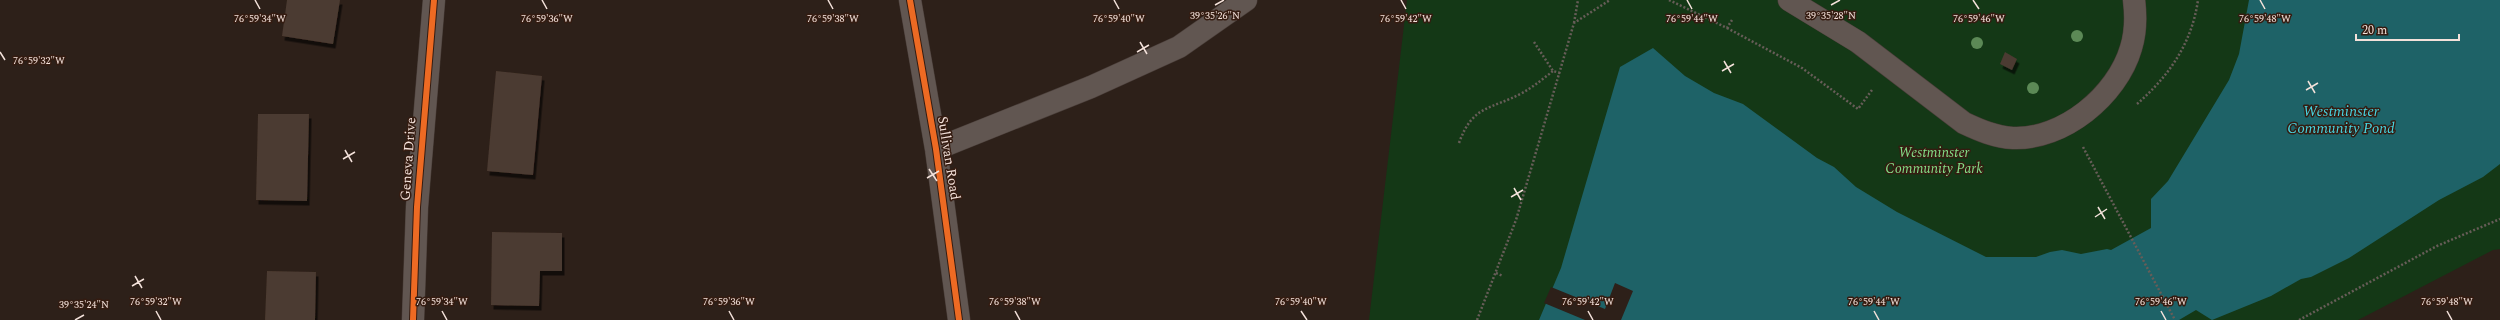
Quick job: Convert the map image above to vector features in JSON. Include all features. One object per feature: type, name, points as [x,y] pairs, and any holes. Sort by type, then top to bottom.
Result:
[{"type":"street","name":"Geneva Drive","points":[[413,320],[417,207],[434,0]]},
{"type":"street","name":"Sullivan Road","points":[[910,0],[936,149],[959,320]]},
{"type":"street","points":[[936,149],[1091,87],[1179,47],[1246,0]]},
{"type":"street","points":[[1789,0],[1858,42],[1964,123],[1982,131],[2013,138],[2043,134],[2060,127],[2092,106],[2116,78],[2131,49],[2135,24],[2134,0]]},
{"type":"path","points":[[1477,320],[1496,273],[1531,175],[1574,23],[1578,0]]},
{"type":"path","points":[[1574,23],[1610,0]]},
{"type":"path","points":[[1670,0],[1727,28],[1732,20]]},
{"type":"path","points":[[1534,42],[1553,71],[1560,73]]},
{"type":"path","points":[[1459,143],[1468,123],[1475,116],[1490,106],[1522,93],[1553,71]]},
{"type":"path","points":[[2082,145],[2129,238],[2175,320]]},
{"type":"path","points":[[2299,320],[2436,246],[2500,219]]},
{"type":"path","points":[[1496,273],[1503,276]]},
{"type":"green space","name":"Westminster Community Park","points":[[1407,0],[2500,0],[2500,249],[2493,250],[2358,320],[1369,320]]},
{"type":"water","name":"Westminster Community Pond","points":[[2249,0],[2500,0],[2500,164],[2483,177],[2439,200],[2349,258],[2311,277],[2301,279],[2271,296],[2212,320],[2196,310],[2179,320],[1539,320],[1561,268],[1620,67],[1653,48],[1685,76],[1714,93],[1743,104],[1817,158],[1834,167],[1856,187],[1897,212],[1986,257],[2036,257],[2062,250],[2081,254],[2107,249],[2111,250],[2151,228],[2151,199],[2168,181],[2229,80],[2239,54]]},
{"type":"pier","points":[[1615,283],[1633,291],[1621,320],[1585,320],[1544,303],[1551,287],[1605,309]]},
{"type":"building","points":[[287,0],[340,0],[333,44],[282,36]]},
{"type":"building","points":[[2005,52],[2017,59],[2012,70],[2000,64]]},
{"type":"building","points":[[496,71],[542,76],[533,175],[487,171]]},
{"type":"building","points":[[258,114],[309,114],[307,201],[256,200]]},
{"type":"building","points":[[492,232],[562,233],[562,271],[540,271],[539,306],[491,305]]},
{"type":"building","points":[[267,271],[316,272],[315,320],[265,320]]},
{"type":"cycle path","points":[[413,320],[417,207],[434,0]]},
{"type":"cycle path","points":[[910,0],[936,149],[959,320]]}]
